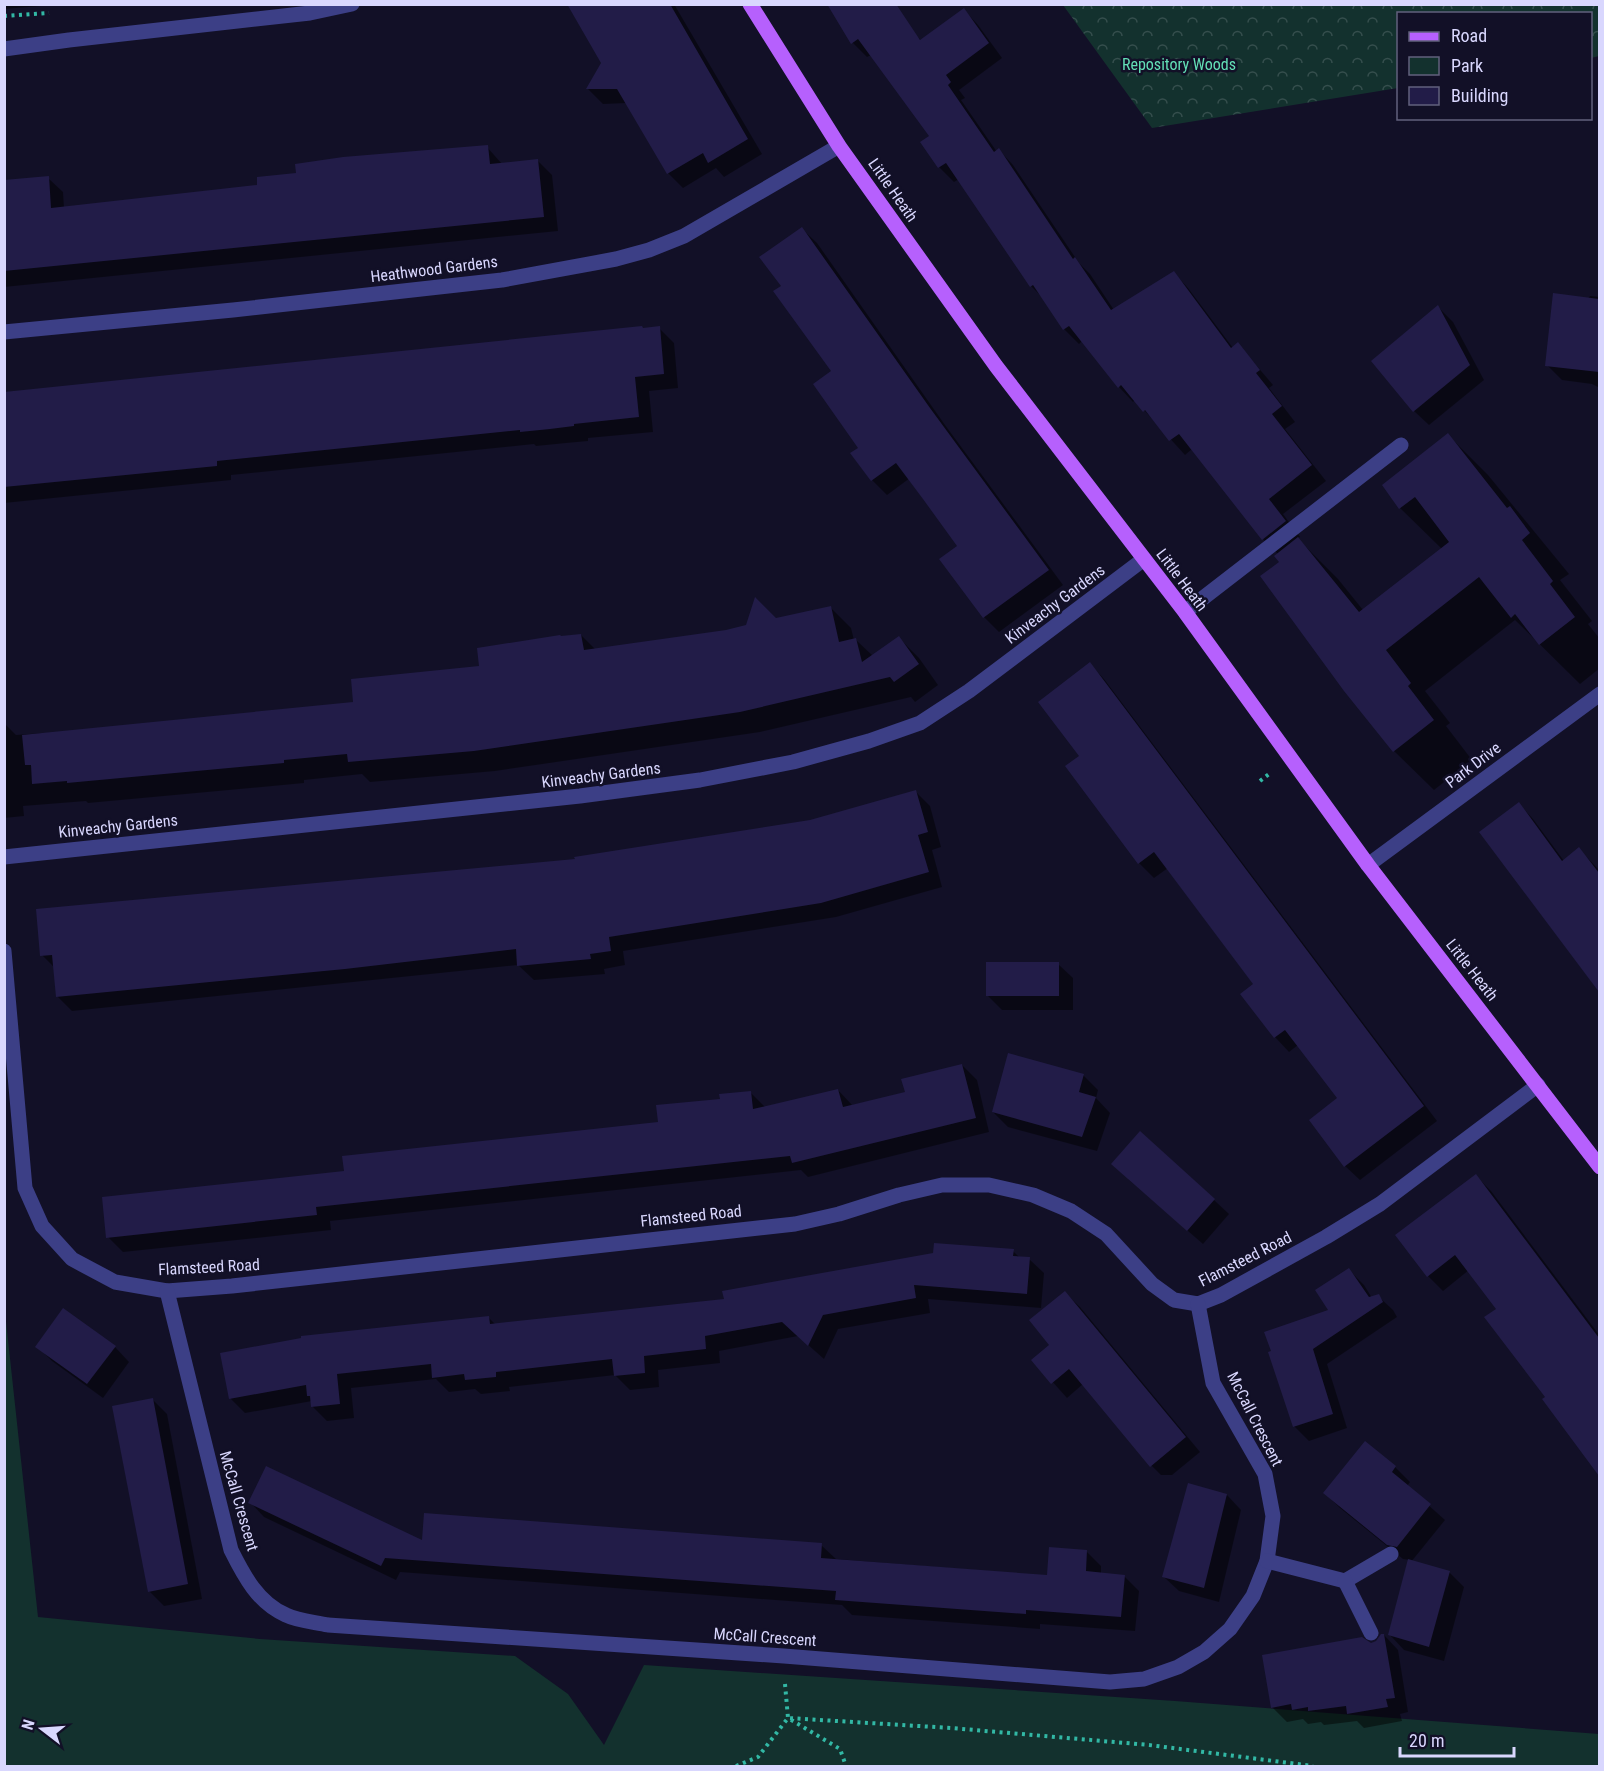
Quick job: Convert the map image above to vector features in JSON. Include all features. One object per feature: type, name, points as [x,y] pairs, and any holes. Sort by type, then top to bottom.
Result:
[{"type":"main road","name":"Little Heath","points":[[750,4],[839,146],[996,366],[1185,612],[1368,866],[1599,1167]]},
{"type":"street","points":[[4,49],[69,39],[310,13],[352,4]]},
{"type":"street","name":"Heathwood Gardens","points":[[4,332],[233,310],[501,280],[616,259],[649,250],[684,236],[839,146]]},
{"type":"street","points":[[1185,612],[1401,445]]},
{"type":"street","name":"Kinveachy Gardens","points":[[4,857],[580,796],[700,780],[804,759],[869,741],[920,723],[969,691],[1144,560]]},
{"type":"street","name":"Park Drive","points":[[1368,866],[1599,694]]},
{"type":"street","name":"Flamsteed Road","points":[[4,951],[25,1188],[42,1227],[72,1259],[115,1282],[167,1291],[232,1286],[795,1224],[942,1185],[989,1185],[1033,1195],[1071,1211],[1106,1234],[1152,1284],[1174,1300],[1198,1304],[1232,1289],[1380,1204],[1538,1085]]},
{"type":"street","name":"McCall Crescent","points":[[167,1291],[231,1550],[245,1577],[264,1601],[286,1616],[328,1625],[784,1656],[1110,1682],[1144,1679],[1178,1667],[1204,1652],[1230,1629],[1253,1596],[1268,1561],[1273,1516],[1265,1474],[1213,1383],[1198,1304]]},
{"type":"street","points":[[1268,1561],[1345,1581],[1391,1554]]},
{"type":"street","points":[[1345,1581],[1371,1633]]},
{"type":"path","points":[[1260,781],[1270,774]]},
{"type":"path","points":[[735,1767],[758,1757],[788,1718],[784,1656]]},
{"type":"path","points":[[788,1718],[840,1749],[846,1767]]},
{"type":"path","points":[[788,1718],[951,1728],[1149,1745],[1313,1767]]},
{"type":"green space","name":"Repository Woods","points":[[1063,5],[1599,5],[1599,56],[1592,58],[1592,12],[1397,12],[1397,88],[1152,128]]},
{"type":"green space","points":[[4,1303],[38,1617],[260,1639],[515,1656],[568,1694],[604,1745],[644,1665],[1175,1701],[1599,1734],[1599,1766],[5,1766]]},
{"type":"building","points":[[567,4],[670,4],[748,139],[708,163],[703,153],[667,174],[617,89],[586,89],[601,63]]},
{"type":"building","points":[[827,4],[896,4],[920,40],[964,8],[989,43],[946,75],[951,82],[948,85],[994,152],[999,148],[1073,259],[1075,257],[1111,310],[1174,271],[1231,348],[1238,342],[1260,370],[1256,373],[1282,406],[1272,414],[1312,465],[1269,499],[1286,521],[1262,540],[1179,434],[1169,441],[1145,410],[1143,412],[1121,385],[1118,388],[1069,326],[1063,330],[1033,285],[1030,287],[946,163],[938,168],[920,142],[929,136],[858,39],[851,44]]},
{"type":"building","points":[[488,145],[490,164],[538,159],[544,217],[4,271],[4,180],[49,176],[51,208],[257,185],[257,177],[296,173],[295,164],[343,157]]},
{"type":"building","points":[[802,227],[930,408],[1049,570],[983,618],[939,559],[957,546],[923,499],[896,463],[871,481],[850,453],[858,448],[813,384],[831,371],[773,291],[781,286],[759,257]]},
{"type":"building","points":[[1553,293],[1599,299],[1599,372],[1545,366]]},
{"type":"building","points":[[1438,305],[1470,365],[1413,412],[1371,361]]},
{"type":"building","points":[[642,326],[643,328],[660,326],[664,374],[635,377],[639,417],[550,429],[520,432],[520,430],[217,461],[217,466],[4,487],[4,392]]},
{"type":"building","points":[[1448,433],[1507,508],[1510,506],[1530,533],[1522,540],[1553,581],[1550,584],[1575,617],[1539,645],[1515,614],[1511,618],[1479,577],[1386,650],[1411,683],[1408,686],[1434,720],[1393,752],[1344,691],[1260,576],[1279,562],[1274,556],[1298,537],[1359,612],[1449,542],[1415,497],[1399,509],[1382,485]]},
{"type":"building","points":[[755,597],[776,618],[831,606],[839,642],[856,638],[862,662],[899,636],[919,664],[894,682],[890,677],[740,712],[474,751],[348,762],[347,754],[284,760],[284,763],[67,783],[67,781],[32,784],[31,765],[25,765],[22,735],[353,702],[351,679],[479,666],[477,648],[560,635],[581,634],[584,650],[726,630],[746,625]]},
{"type":"building","points":[[1090,662],[1424,1106],[1344,1167],[1309,1120],[1337,1098],[1285,1030],[1274,1038],[1240,994],[1253,984],[1154,852],[1138,864],[1065,766],[1079,756],[1038,702]]},
{"type":"building","points":[[916,790],[928,832],[918,835],[929,872],[821,903],[609,937],[611,951],[590,954],[591,959],[517,966],[516,949],[345,969],[56,997],[52,955],[40,956],[36,909],[575,859],[574,857],[810,820]]},
{"type":"building","points":[[1519,802],[1562,861],[1579,847],[1599,873],[1599,992],[1479,832]]},
{"type":"building","points":[[986,962],[1059,962],[1059,996],[986,996]]},
{"type":"building","points":[[1008,1053],[1084,1074],[1079,1092],[1096,1097],[1082,1137],[992,1112]]},
{"type":"building","points":[[962,1064],[976,1118],[792,1163],[790,1156],[316,1207],[317,1215],[106,1238],[102,1197],[344,1171],[342,1156],[658,1122],[656,1105],[720,1099],[719,1094],[751,1091],[753,1109],[838,1089],[843,1107],[905,1092],[901,1079]]},
{"type":"building","points":[[1140,1131],[1215,1199],[1187,1231],[1111,1164]]},
{"type":"building","points":[[1476,1174],[1599,1338],[1599,1476],[1542,1399],[1545,1397],[1484,1317],[1496,1309],[1455,1255],[1427,1277],[1395,1235]]},
{"type":"building","points":[[934,1243],[1014,1249],[1013,1256],[1030,1257],[1027,1294],[914,1285],[916,1298],[823,1315],[808,1346],[782,1322],[705,1336],[706,1349],[644,1356],[645,1373],[614,1376],[612,1359],[496,1372],[496,1377],[465,1380],[464,1374],[432,1378],[431,1364],[337,1374],[340,1404],[311,1407],[306,1385],[229,1399],[220,1353],[301,1338],[301,1336],[489,1316],[490,1324],[724,1299],[722,1291],[933,1253]]},
{"type":"building","points":[[1349,1268],[1369,1297],[1379,1294],[1383,1302],[1313,1349],[1333,1414],[1293,1427],[1268,1352],[1271,1351],[1264,1332],[1328,1310],[1315,1290]]},
{"type":"building","points":[[1065,1291],[1186,1437],[1150,1467],[1069,1369],[1051,1384],[1031,1360],[1049,1345],[1029,1320]]},
{"type":"building","points":[[63,1308],[116,1346],[87,1384],[35,1347]]},
{"type":"building","points":[[153,1398],[188,1584],[148,1592],[112,1406]]},
{"type":"building","points":[[1365,1441],[1396,1466],[1392,1472],[1431,1504],[1397,1547],[1387,1545],[1323,1493]]},
{"type":"building","points":[[266,1466],[422,1540],[424,1513],[822,1543],[821,1558],[1047,1575],[1049,1547],[1087,1550],[1086,1571],[1125,1575],[1121,1617],[1026,1610],[1026,1614],[835,1600],[836,1591],[385,1558],[381,1566],[248,1503]]},
{"type":"building","points":[[1188,1483],[1227,1494],[1204,1588],[1162,1577]]},
{"type":"building","points":[[1408,1559],[1450,1571],[1429,1647],[1388,1635]]},
{"type":"building","points":[[1381,1634],[1384,1634],[1395,1698],[1386,1699],[1388,1707],[1347,1714],[1346,1706],[1308,1711],[1308,1707],[1292,1710],[1291,1704],[1271,1708],[1262,1655],[1362,1637],[1371,1643],[1376,1641]]}]
